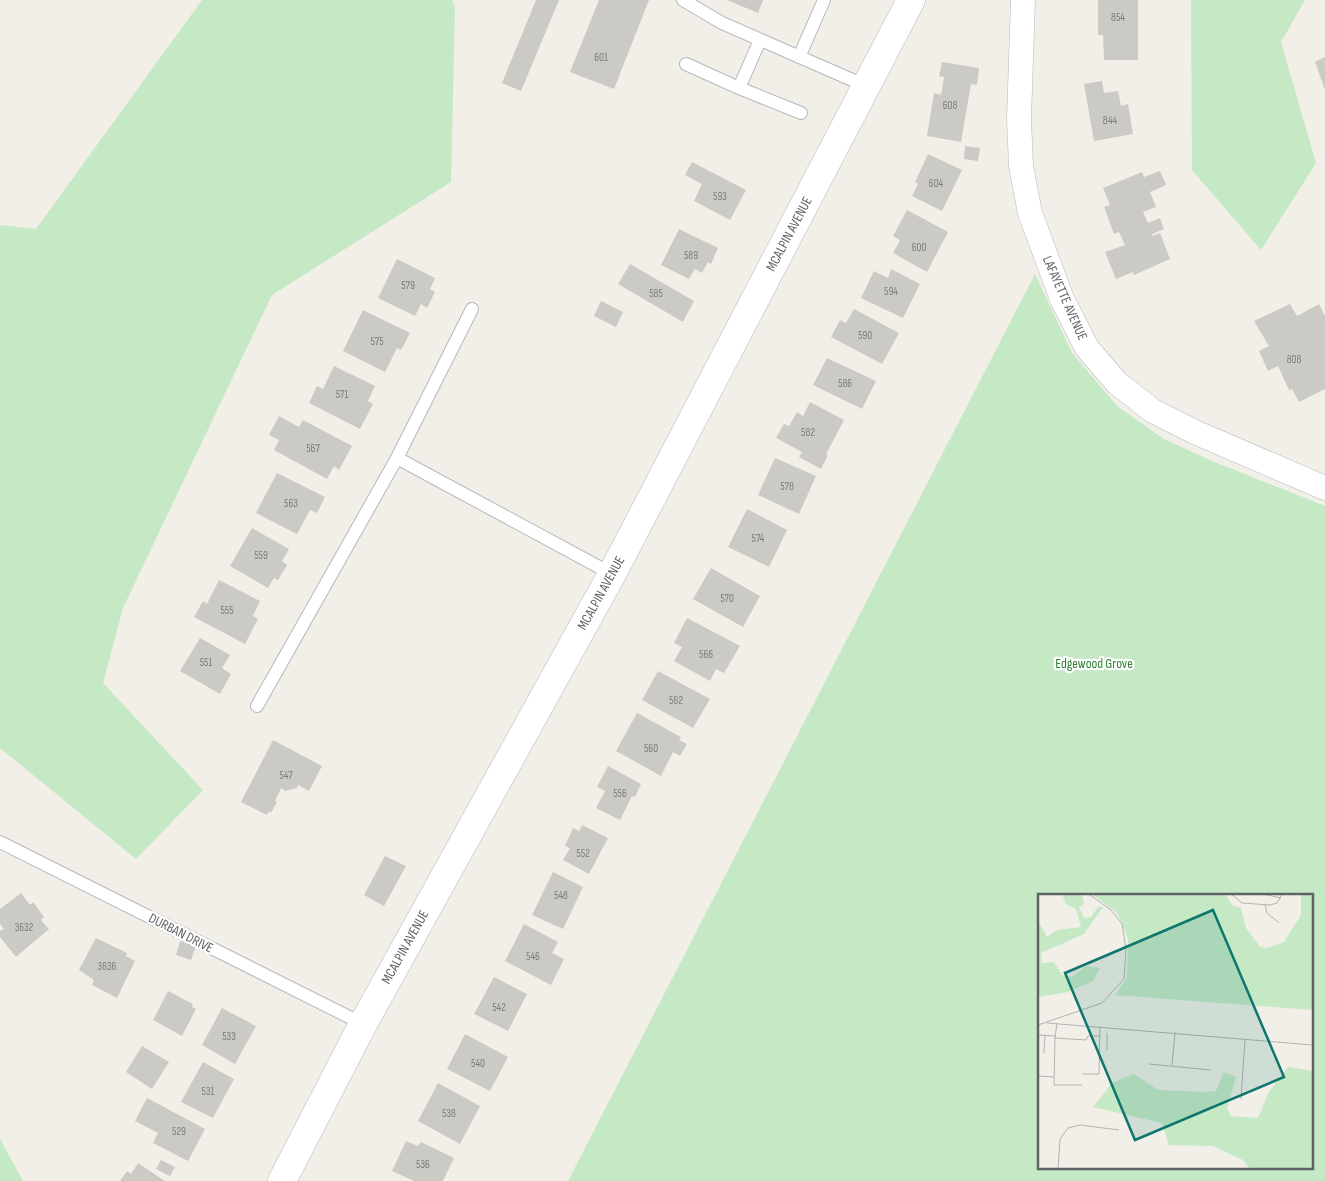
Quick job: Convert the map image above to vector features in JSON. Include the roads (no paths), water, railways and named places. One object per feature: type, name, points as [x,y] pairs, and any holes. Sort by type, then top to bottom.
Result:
[{"type":"street","name":"MCALPIN AVENUE","points":[[282,1181],[363,1024],[612,574],[911,0]]},
{"type":"street","name":"LAFAYETTE AVENUE","points":[[1023,0],[1019,119],[1021,166],[1030,213],[1062,299],[1087,348],[1118,382],[1153,411],[1197,433],[1325,488]]},
{"type":"lane","points":[[683,0],[722,23],[866,86]]},
{"type":"lane","points":[[799,57],[824,0]]},
{"type":"lane","points":[[739,88],[760,40]]},
{"type":"lane","points":[[686,64],[801,113]]},
{"type":"lane","points":[[257,706],[397,458],[472,309]]},
{"type":"lane","points":[[397,458],[612,574]]},
{"type":"lane","name":"DURBAN DRIVE","points":[[0,842],[363,1024]]},
{"type":"park label","name":"Edgewood Grove","points":[[1094,663]]}]
